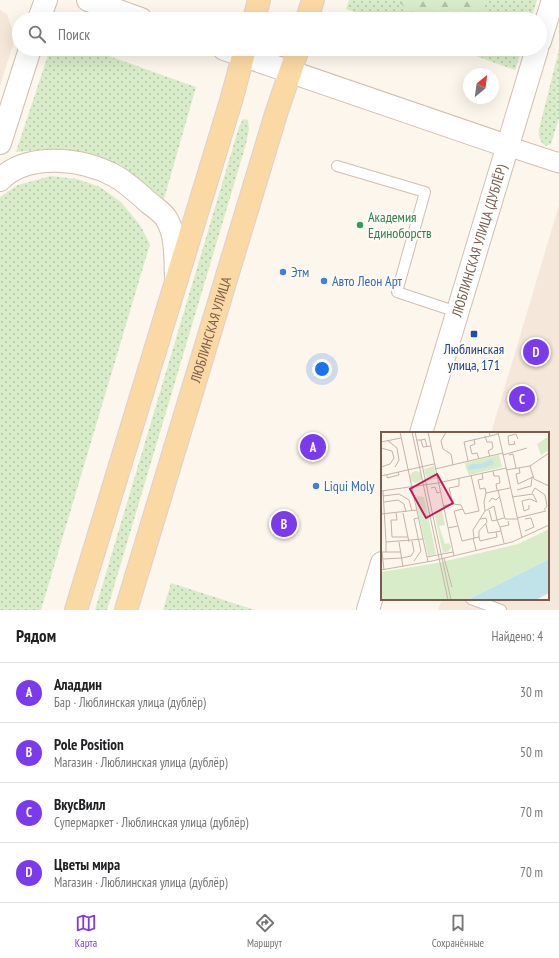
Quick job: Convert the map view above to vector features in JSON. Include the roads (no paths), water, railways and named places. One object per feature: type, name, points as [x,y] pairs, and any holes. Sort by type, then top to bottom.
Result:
[{"type":"main road","points":[[256,12],[259,0]]},
{"type":"main road","points":[[309,12],[313,0]]},
{"type":"main road","points":[[76,610],[231,101],[236,56]]},
{"type":"main road","name":"ЛЮБЛИНСКАЯ УЛИЦА","points":[[126,610],[276,114],[296,56]]},
{"type":"street","points":[[42,12],[46,0]]},
{"type":"street","points":[[88,0],[121,12]]},
{"type":"street","points":[[547,22],[554,3]]},
{"type":"street","points":[[0,143],[28,56]]},
{"type":"street","points":[[249,56],[290,73],[559,163]]},
{"type":"street","name":"ЛЮБЛИНСКАЯ УЛИЦА (ДУБЛЁР)","points":[[420,432],[535,56]]},
{"type":"street","points":[[0,180],[6,174],[26,164],[50,161],[74,162],[115,176],[143,197],[166,218],[174,237],[176,280]]},
{"type":"street","points":[[368,610],[381,569]]},
{"type":"lane","points":[[337,166],[425,192],[397,292],[457,312]]},
{"type":"lane","points":[[474,600],[501,610]]},
{"type":"place","name":"Академия Единоборств","points":[[360,225]]},
{"type":"place","name":"Этм","points":[[283,272]]},
{"type":"place","name":"Авто Леон Арт","points":[[324,281]]},
{"type":"place","name":"Люблинская улица, 171","points":[[474,334]]},
{"type":"place","name":"Цветы мира","points":[[536,352]]},
{"type":"place","name":"ВкусВилл","points":[[522,399]]},
{"type":"place","name":"Аладдин","points":[[313,447]]},
{"type":"place","name":"Liqui Moly","points":[[316,486]]},
{"type":"place","name":"Pole Position","points":[[284,524]]}]
